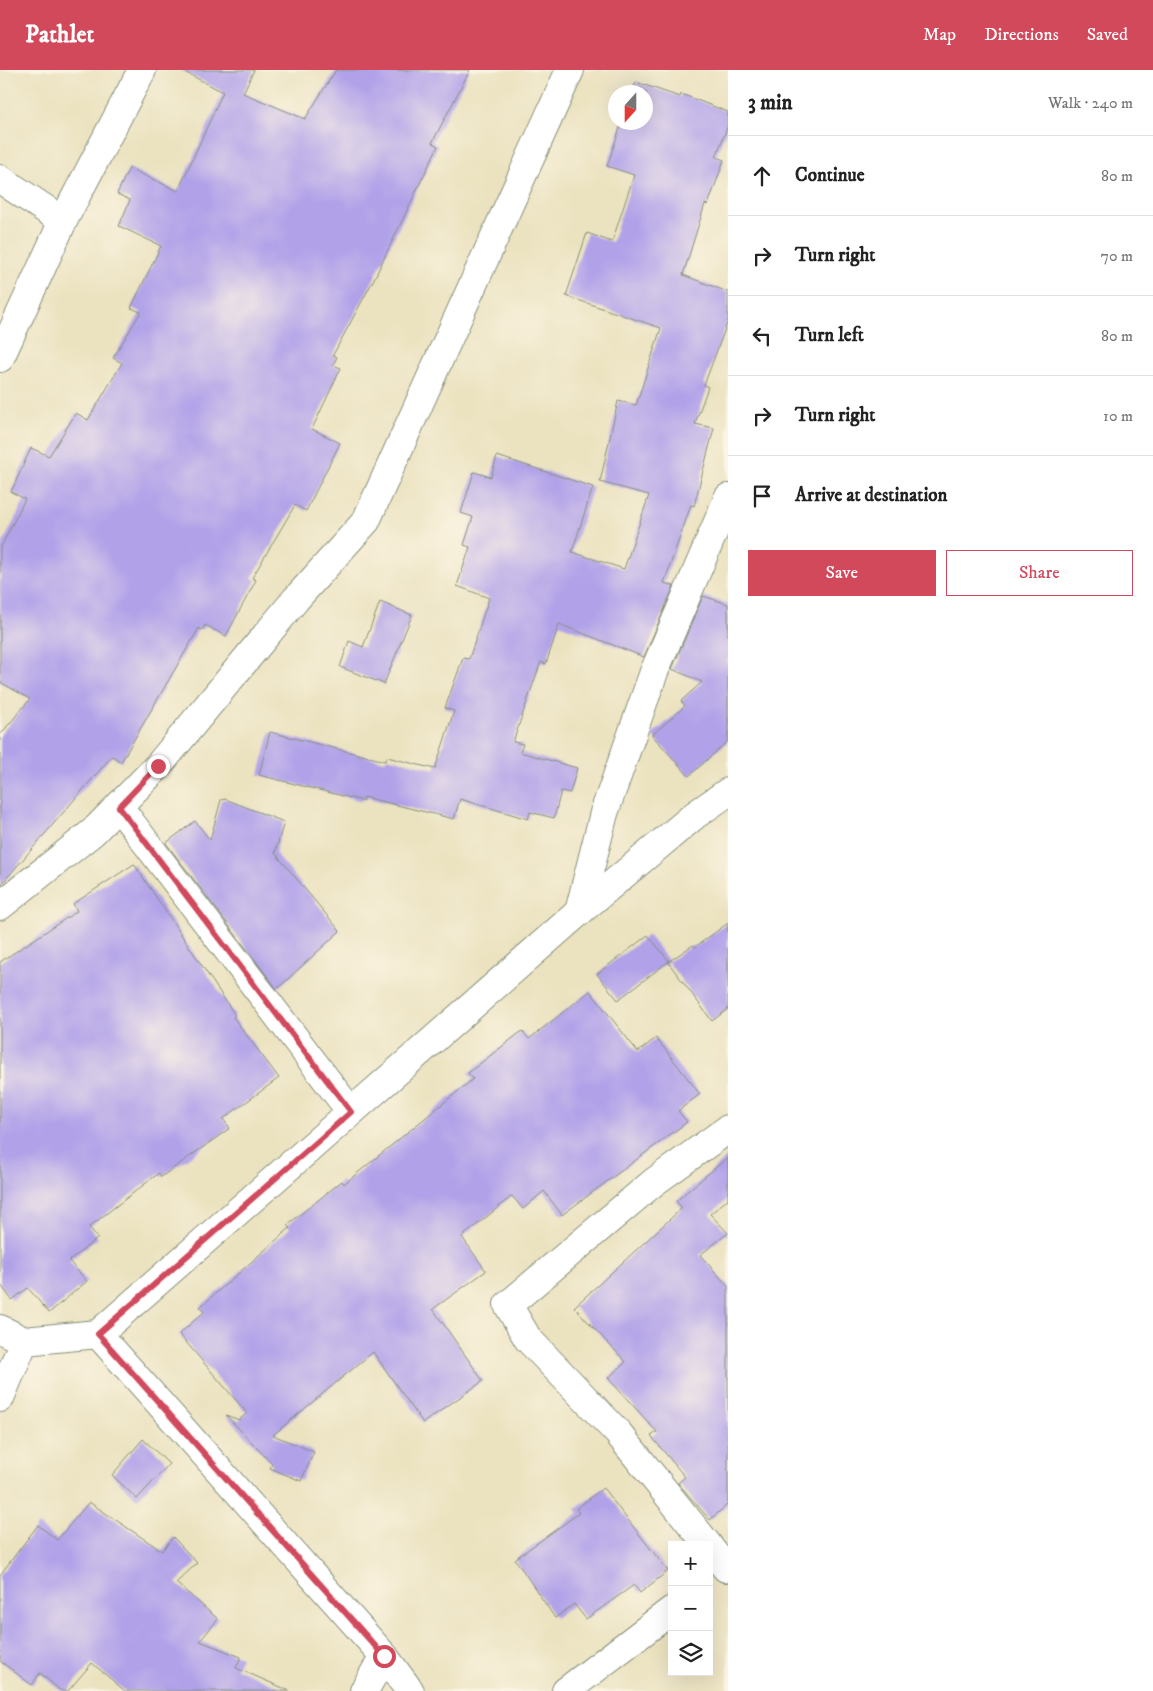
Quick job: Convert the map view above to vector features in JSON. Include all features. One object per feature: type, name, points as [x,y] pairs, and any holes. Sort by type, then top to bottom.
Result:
[{"type":"street","points":[[0,358],[63,221],[142,70]]},
{"type":"street","points":[[0,906],[93,832],[158,766],[283,613],[366,521],[570,70]]},
{"type":"street","points":[[0,179],[63,221]]},
{"type":"street","points":[[579,912],[604,813],[654,672],[728,498]]},
{"type":"street","points":[[0,1329],[24,1341],[98,1334],[579,912],[695,815],[728,792]]},
{"type":"street","points":[[119,807],[351,1112]]},
{"type":"street","points":[[704,1541],[618,1433],[528,1339],[508,1305],[654,1182],[728,1129]]},
{"type":"street","points":[[98,1334],[384,1656],[410,1691]]},
{"type":"street","points":[[0,1398],[24,1341]]},
{"type":"street","points":[[713,1556],[721,1571]]},
{"type":"street","points":[[566,1691],[668,1613]]},
{"type":"street","points":[[364,1691],[384,1656]]},
{"type":"building","points":[[181,70],[254,70],[243,93],[305,119],[336,70],[470,70],[432,143],[438,146],[375,277],[333,355],[337,357],[333,365],[341,368],[312,429],[340,443],[306,511],[295,505],[252,578],[256,580],[226,636],[205,625],[202,630],[199,628],[121,762],[112,756],[0,886],[0,735],[30,699],[0,682],[0,549],[25,499],[11,492],[31,448],[49,456],[76,413],[88,420],[122,363],[113,358],[141,312],[131,308],[161,246],[119,226],[130,200],[117,194],[129,168],[178,191],[223,92]]},
{"type":"building","points":[[653,88],[680,97],[681,94],[728,112],[728,125],[716,157],[724,160],[708,205],[705,204],[683,275],[728,292],[728,321],[704,385],[708,387],[695,424],[714,428],[694,506],[691,505],[664,583],[674,586],[644,657],[559,624],[546,664],[541,662],[513,742],[523,744],[520,752],[577,768],[570,793],[561,791],[554,818],[530,812],[528,819],[460,799],[454,819],[364,797],[363,801],[259,775],[270,732],[385,761],[387,757],[435,769],[454,711],[445,708],[463,658],[469,659],[489,598],[457,586],[470,547],[464,545],[473,517],[461,513],[474,472],[491,477],[497,456],[593,487],[572,552],[624,569],[649,495],[600,482],[618,401],[636,405],[661,328],[566,296],[587,233],[612,242],[634,175],[607,166],[619,130],[653,130]]},
{"type":"building","points":[[703,596],[728,604],[728,741],[689,776],[652,735],[685,706],[681,701],[702,682],[672,669]]},
{"type":"building","points":[[380,602],[412,615],[384,684],[340,667],[349,641],[363,647]]},
{"type":"building","points":[[225,799],[284,822],[275,853],[340,931],[277,989],[166,843],[195,821],[210,840],[221,800]]},
{"type":"building","points":[[134,864],[235,1015],[233,1017],[279,1078],[223,1119],[230,1128],[161,1177],[159,1173],[89,1227],[98,1238],[69,1261],[87,1281],[49,1313],[28,1288],[12,1300],[0,1284],[0,962],[77,911],[73,904]]},
{"type":"building","points":[[728,923],[728,1009],[712,1021],[668,962],[693,945],[695,947]]},
{"type":"building","points":[[648,935],[669,961],[618,1000],[597,974]]},
{"type":"building","points":[[590,991],[638,1052],[656,1038],[700,1094],[678,1111],[687,1122],[562,1215],[544,1191],[523,1209],[512,1196],[462,1237],[486,1271],[433,1309],[483,1381],[423,1423],[373,1352],[273,1435],[314,1452],[301,1481],[270,1468],[272,1464],[226,1415],[239,1420],[247,1413],[179,1334],[204,1312],[200,1307],[290,1228],[287,1225],[342,1181],[344,1184],[473,1079],[468,1073],[522,1031],[529,1039]]},
{"type":"building","points":[[728,1157],[728,1199],[710,1214],[728,1233],[700,1255],[728,1286],[728,1504],[710,1520],[678,1483],[685,1477],[651,1436],[657,1432],[608,1378],[626,1362],[574,1307],[682,1208],[676,1201]]},
{"type":"building","points":[[143,1439],[169,1464],[137,1499],[112,1475]]},
{"type":"building","points":[[603,1488],[668,1571],[640,1593],[634,1585],[586,1619],[574,1604],[555,1618],[515,1559],[579,1513],[576,1509]]},
{"type":"building","points":[[89,1502],[162,1551],[173,1537],[197,1563],[176,1583],[218,1619],[200,1641],[241,1657],[236,1668],[290,1691],[125,1691],[92,1663],[68,1691],[61,1691],[40,1673],[32,1685],[0,1661],[0,1575],[38,1525],[57,1540]]},
{"type":"route","points":[[158,766],[119,807],[351,1112],[98,1334],[384,1656]]}]
